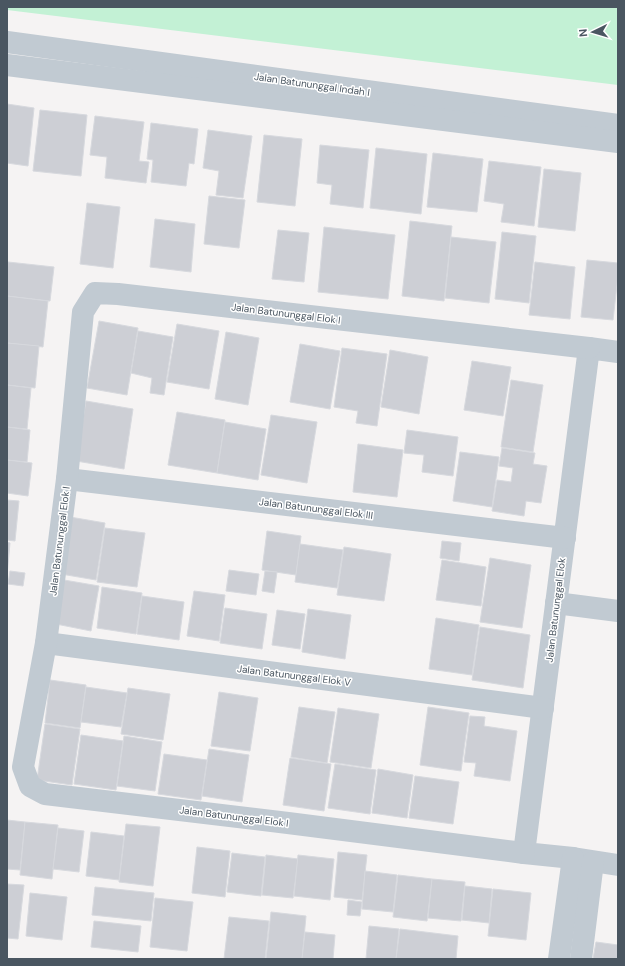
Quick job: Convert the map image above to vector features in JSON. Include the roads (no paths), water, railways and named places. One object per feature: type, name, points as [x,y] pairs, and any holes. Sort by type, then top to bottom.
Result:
[{"type":"street","name":"Jalan Batununggal Indah I","points":[[7,42],[618,142]]},
{"type":"street","name":"Jalan Batununggal Indah I","points":[[7,65],[319,94],[618,125]]},
{"type":"street","name":"Jalan Batununggal Elok I","points":[[524,853],[45,794],[30,786],[23,766],[46,643],[67,479],[83,312],[95,293],[118,294],[589,348]]},
{"type":"street","points":[[589,348],[618,352]]},
{"type":"street","name":"Jalan Batununggal Elok","points":[[524,853],[589,348]]},
{"type":"street","name":"Jalan Batununggal Elok III","points":[[67,479],[565,538]]},
{"type":"street","points":[[556,603],[618,611]]},
{"type":"street","name":"Jalan Batununggal Elok V","points":[[46,643],[543,708]]},
{"type":"street","points":[[524,853],[618,865]]},
{"type":"street","points":[[559,959],[583,860]]},
{"type":"street","points":[[581,959],[583,860]]}]
